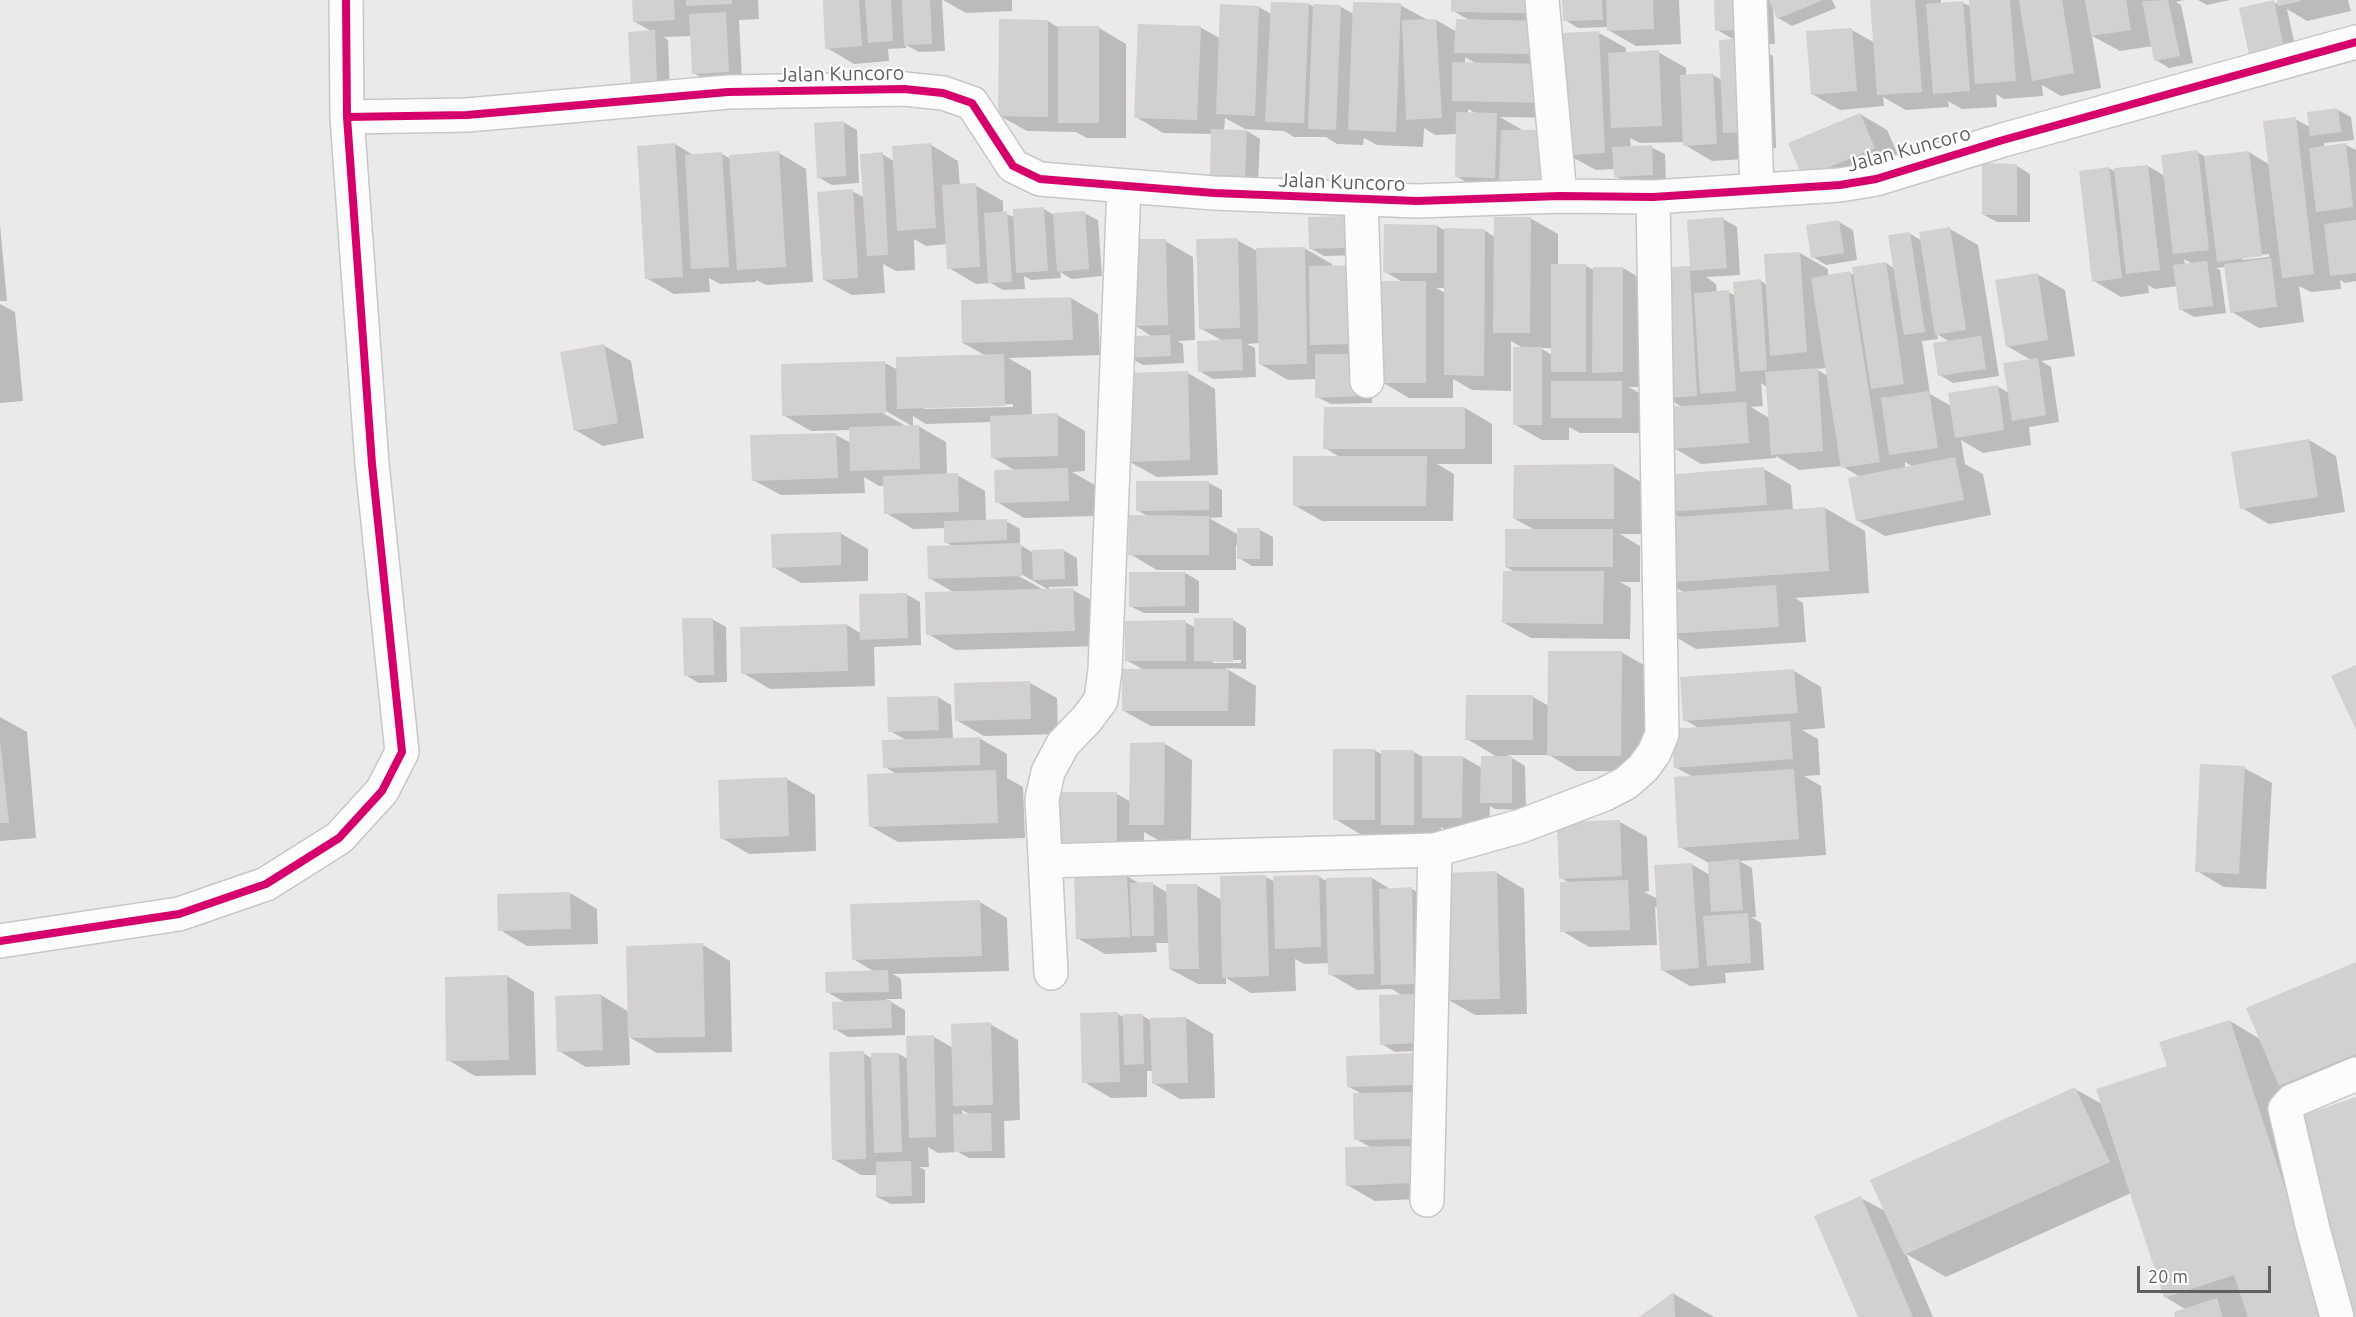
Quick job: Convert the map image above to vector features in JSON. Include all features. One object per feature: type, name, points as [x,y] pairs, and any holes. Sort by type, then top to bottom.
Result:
[{"type":"street","points":[[0,941],[179,914],[266,884],[339,838],[382,791],[402,752],[372,464],[347,117],[346,0]]},
{"type":"street","points":[[1542,0],[1560,196]]},
{"type":"street","points":[[1750,0],[1757,189]]},
{"type":"street","name":"Jalan Kuncoro","points":[[347,117],[467,115],[728,92],[904,88],[943,93],[972,103],[1013,166],[1040,179],[1124,187],[1417,201],[1560,196],[1653,197],[1840,185],[1876,179],[2003,140],[2356,42]]},
{"type":"street","points":[[1051,973],[1042,799],[1048,772],[1063,744],[1087,719],[1101,700],[1105,670],[1124,187]]},
{"type":"street","points":[[1046,861],[1435,850],[1521,826],[1605,794],[1626,783],[1643,768],[1654,753],[1662,734],[1653,197]]},
{"type":"street","points":[[1361,199],[1367,381]]},
{"type":"street","points":[[1426,1200],[1435,850]]},
{"type":"street","points":[[2337,1317],[2313,1229],[2285,1109],[2292,1101],[2356,1074]]},
{"type":"building","points":[[632,0],[674,0],[675,20],[633,22]]},
{"type":"building","points":[[686,0],[732,0],[732,4],[686,6]]},
{"type":"building","points":[[823,0],[859,0],[862,46],[825,49]]},
{"type":"building","points":[[865,0],[891,0],[893,41],[868,43]]},
{"type":"building","points":[[902,0],[930,0],[932,44],[904,45]]},
{"type":"building","points":[[1451,0],[1531,0],[1531,13],[1451,12]]},
{"type":"building","points":[[1562,0],[1602,0],[1603,20],[1563,21]]},
{"type":"building","points":[[1606,0],[1653,0],[1654,29],[1607,31]]},
{"type":"building","points":[[1714,0],[1746,0],[1748,29],[1715,31]]},
{"type":"building","points":[[1769,0],[1823,0],[1777,19]]},
{"type":"building","points":[[1870,0],[1915,0],[1922,92],[1877,95]]},
{"type":"building","points":[[1969,0],[2010,0],[2016,81],[1975,84]]},
{"type":"building","points":[[2019,0],[2062,0],[2074,73],[2032,81]]},
{"type":"building","points":[[2085,0],[2126,0],[2131,30],[2091,36]]},
{"type":"building","points":[[2168,0],[2180,56],[2154,61],[2142,1]]},
{"type":"building","points":[[2274,0],[2284,48],[2249,55],[2239,8]]},
{"type":"building","points":[[2277,0],[2301,0],[2301,1],[2278,6]]},
{"type":"building","points":[[1963,1],[1970,91],[1933,94],[1926,4]]},
{"type":"building","points":[[1271,2],[1309,3],[1304,123],[1265,122]]},
{"type":"building","points":[[1353,2],[1401,3],[1396,132],[1348,130]]},
{"type":"building","points":[[1220,4],[1259,6],[1255,116],[1216,114]]},
{"type":"building","points":[[1313,4],[1341,5],[1336,130],[1308,129]]},
{"type":"building","points":[[726,12],[729,72],[692,74],[689,14]]},
{"type":"building","points":[[999,19],[1048,20],[1048,117],[998,116]]},
{"type":"building","points":[[1436,19],[1442,118],[1406,120],[1402,20]]},
{"type":"building","points":[[1456,19],[1540,21],[1540,54],[1454,53]]},
{"type":"building","points":[[1138,24],[1201,26],[1197,120],[1134,118]]},
{"type":"building","points":[[1058,26],[1099,26],[1099,123],[1058,123]]},
{"type":"building","points":[[1852,28],[1857,91],[1811,95],[1806,31]]},
{"type":"building","points":[[655,30],[657,85],[631,86],[628,32]]},
{"type":"building","points":[[1599,31],[1605,153],[1567,155],[1562,33]]},
{"type":"building","points":[[1746,38],[1749,132],[1723,133],[1719,40]]},
{"type":"building","points":[[1659,50],[1662,126],[1611,128],[1608,53]]},
{"type":"building","points":[[1452,62],[1547,64],[1547,103],[1452,101]]},
{"type":"building","points":[[1713,73],[1717,144],[1683,146],[1680,75]]},
{"type":"building","points":[[2338,108],[2341,132],[2310,136],[2307,112]]},
{"type":"building","points":[[1456,112],[1497,113],[1495,178],[1455,177]]},
{"type":"building","points":[[1860,113],[1875,148],[1803,178],[1788,143]]},
{"type":"building","points":[[2296,117],[2314,274],[2282,278],[2263,121]]},
{"type":"building","points":[[844,121],[846,176],[817,178],[814,123]]},
{"type":"building","points":[[1211,129],[1247,130],[1245,176],[1210,175]]},
{"type":"building","points":[[1501,130],[1545,130],[1545,182],[1499,181]]},
{"type":"building","points":[[675,143],[683,277],[645,279],[637,146]]},
{"type":"building","points":[[931,143],[936,228],[897,231],[892,146]]},
{"type":"building","points":[[2346,143],[2353,207],[2316,212],[2309,148]]},
{"type":"building","points":[[1652,145],[1653,175],[1614,177],[1612,147]]},
{"type":"building","points":[[2198,150],[2209,250],[2173,254],[2161,155]]},
{"type":"building","points":[[779,151],[786,267],[737,270],[729,155]]},
{"type":"building","points":[[2249,151],[2262,256],[2217,262],[2204,156]]},
{"type":"building","points":[[722,152],[729,267],[691,269],[685,155]]},
{"type":"building","points":[[883,152],[888,255],[867,256],[860,154]]},
{"type":"building","points":[[1982,163],[2017,164],[2017,215],[1982,215]]},
{"type":"building","points":[[2148,165],[2160,270],[2126,274],[2114,168]]},
{"type":"building","points":[[2109,167],[2122,278],[2092,282],[2079,171]]},
{"type":"building","points":[[976,183],[980,267],[947,269],[942,185]]},
{"type":"building","points":[[853,189],[858,278],[823,280],[817,192]]},
{"type":"building","points":[[1044,207],[1048,271],[1016,273],[1013,209]]},
{"type":"building","points":[[1007,211],[1012,282],[988,283],[984,213]]},
{"type":"building","points":[[1085,211],[1089,269],[1057,272],[1053,213]]},
{"type":"building","points":[[1345,216],[1345,248],[1309,249],[1308,217]]},
{"type":"building","points":[[1494,217],[1531,217],[1530,333],[1493,333]]},
{"type":"building","points":[[1723,217],[1727,268],[1690,271],[1697,396],[1664,398],[1655,268],[1690,266],[1687,220]]},
{"type":"building","points":[[1839,220],[1844,253],[1811,258],[1806,225]]},
{"type":"building","points":[[2356,220],[2356,273],[2330,276],[2324,224]]},
{"type":"building","points":[[1384,224],[1437,225],[1437,273],[1383,273]]},
{"type":"building","points":[[1950,227],[1966,330],[1935,335],[1919,232]]},
{"type":"building","points":[[1444,228],[1485,229],[1484,376],[1444,375]]},
{"type":"building","points":[[1910,232],[1925,332],[1904,335],[1888,235]]},
{"type":"building","points":[[1238,238],[1240,328],[1199,329],[1196,239]]},
{"type":"building","points":[[1131,239],[1166,239],[1168,325],[1132,326]]},
{"type":"building","points":[[1305,247],[1307,364],[1259,365],[1256,248]]},
{"type":"building","points":[[1800,252],[1807,352],[1770,356],[1764,254]]},
{"type":"building","points":[[2271,258],[2277,307],[2230,313],[2224,264]]},
{"type":"building","points":[[2207,261],[2213,306],[2179,310],[2173,265]]},
{"type":"building","points":[[1886,262],[1904,384],[1871,389],[1852,267]]},
{"type":"building","points":[[1551,264],[1586,264],[1586,372],[1551,372]]},
{"type":"building","points":[[1354,265],[1356,344],[1310,345],[1309,266]]},
{"type":"building","points":[[1593,267],[1623,267],[1623,372],[1592,373]]},
{"type":"building","points":[[1850,271],[1880,462],[1841,468],[1811,278]]},
{"type":"building","points":[[2038,273],[2048,340],[2006,347],[1995,280]]},
{"type":"building","points":[[1761,279],[1767,370],[1740,372],[1733,282]]},
{"type":"building","points":[[1381,281],[1426,281],[1426,383],[1380,383]]},
{"type":"building","points":[[1729,290],[1736,391],[1700,394],[1694,293]]},
{"type":"building","points":[[1071,297],[1073,340],[962,343],[961,300]]},
{"type":"building","points":[[1170,335],[1171,356],[1128,358],[1127,336]]},
{"type":"building","points":[[1981,336],[1986,369],[1938,376],[1933,343]]},
{"type":"building","points":[[1242,339],[1243,370],[1198,372],[1197,341]]},
{"type":"building","points":[[604,344],[618,423],[574,431],[560,352]]},
{"type":"building","points":[[1513,347],[1542,347],[1542,425],[1513,425]]},
{"type":"building","points":[[1004,354],[1005,406],[897,409],[896,357]]},
{"type":"building","points":[[1315,354],[1358,354],[1359,396],[1315,398]]},
{"type":"building","points":[[2038,358],[2046,415],[2012,421],[2003,363]]},
{"type":"building","points":[[885,361],[886,413],[782,416],[781,364]]},
{"type":"building","points":[[1818,368],[1823,451],[1771,455],[1765,372]]},
{"type":"building","points":[[1188,371],[1190,460],[1128,462],[1127,373]]},
{"type":"building","points":[[1551,381],[1622,381],[1622,418],[1551,418]]},
{"type":"building","points":[[1998,385],[2004,430],[1955,438],[1948,393]]},
{"type":"building","points":[[1929,391],[1938,448],[1889,455],[1881,398]]},
{"type":"building","points":[[1746,402],[1749,443],[1672,449],[1669,407]]},
{"type":"building","points":[[1324,407],[1465,407],[1465,449],[1323,449]]},
{"type":"building","points":[[1058,413],[1058,456],[991,458],[990,416]]},
{"type":"building","points":[[919,425],[920,469],[850,471],[849,427]]},
{"type":"building","points":[[836,433],[838,478],[752,481],[750,435]]},
{"type":"building","points":[[2309,439],[2318,497],[2240,509],[2231,452]]},
{"type":"building","points":[[1293,456],[1427,456],[1426,506],[1293,506]]},
{"type":"building","points":[[1955,457],[1964,500],[1856,521],[1848,478]]},
{"type":"building","points":[[1614,464],[1614,519],[1513,519],[1514,465]]},
{"type":"building","points":[[1764,467],[1767,505],[1667,512],[1664,475]]},
{"type":"building","points":[[1068,468],[1069,501],[995,503],[994,470]]},
{"type":"building","points":[[958,473],[959,512],[884,514],[883,476]]},
{"type":"building","points":[[1136,481],[1209,481],[1209,510],[1136,511]]},
{"type":"building","points":[[1825,507],[1829,571],[1664,583],[1660,518]]},
{"type":"building","points":[[1129,515],[1209,516],[1209,555],[1128,555]]},
{"type":"building","points":[[1007,519],[1007,540],[944,543],[944,521]]},
{"type":"building","points":[[1237,528],[1260,528],[1260,559],[1237,559]]},
{"type":"building","points":[[1505,529],[1613,529],[1613,567],[1505,567]]},
{"type":"building","points":[[841,532],[841,565],[772,568],[771,534]]},
{"type":"building","points":[[1021,543],[1022,576],[928,579],[927,546]]},
{"type":"building","points":[[1064,549],[1065,579],[1033,580],[1032,550]]},
{"type":"building","points":[[1503,571],[1604,571],[1603,624],[1502,623]]},
{"type":"building","points":[[1129,572],[1185,572],[1185,606],[1129,607]]},
{"type":"building","points":[[1776,585],[1779,627],[1668,634],[1664,593]]},
{"type":"building","points":[[1073,588],[1075,631],[926,635],[925,592]]},
{"type":"building","points":[[907,593],[908,638],[860,640],[859,594]]},
{"type":"building","points":[[682,618],[713,618],[714,675],[684,676]]},
{"type":"building","points":[[1194,618],[1233,618],[1233,662],[1194,661]]},
{"type":"building","points":[[1186,620],[1186,661],[1125,661],[1125,621]]},
{"type":"building","points":[[847,624],[848,671],[741,674],[740,627]]},
{"type":"building","points":[[1548,651],[1622,651],[1621,756],[1547,756]]},
{"type":"building","points":[[2356,665],[2356,730],[2331,676]]},
{"type":"building","points":[[1122,669],[1229,669],[1228,711],[1122,711]]},
{"type":"building","points":[[1794,669],[1798,713],[1683,721],[1680,677]]},
{"type":"building","points":[[1030,681],[1031,719],[955,721],[954,683]]},
{"type":"building","points":[[1466,695],[1533,695],[1533,740],[1465,740]]},
{"type":"building","points":[[938,696],[939,730],[888,732],[887,697]]},
{"type":"building","points":[[1790,721],[1793,759],[1674,768],[1671,729]]},
{"type":"building","points":[[980,737],[980,765],[883,768],[882,740]]},
{"type":"building","points":[[0,740],[9,823],[0,823]]},
{"type":"building","points":[[1165,742],[1164,825],[1129,825],[1130,743]]},
{"type":"building","points":[[1333,749],[1375,749],[1375,820],[1333,820]]},
{"type":"building","points":[[1381,750],[1414,750],[1414,825],[1381,825]]},
{"type":"building","points":[[1422,756],[1463,756],[1462,818],[1422,818]]},
{"type":"building","points":[[1481,756],[1512,756],[1512,803],[1480,803]]},
{"type":"building","points":[[2200,764],[2245,766],[2239,874],[2195,872]]},
{"type":"building","points":[[1794,769],[1799,839],[1678,848],[1674,777]]},
{"type":"building","points":[[996,770],[998,823],[869,827],[867,774]]},
{"type":"building","points":[[787,777],[789,836],[720,839],[718,780]]},
{"type":"building","points":[[1058,792],[1117,792],[1117,845],[1057,845]]},
{"type":"building","points":[[1620,820],[1622,876],[1559,879],[1557,822]]},
{"type":"building","points":[[1739,859],[1743,910],[1711,912],[1708,862]]},
{"type":"building","points":[[1692,863],[1699,968],[1661,971],[1654,865]]},
{"type":"building","points":[[1497,871],[1500,999],[1446,1000],[1443,873]]},
{"type":"building","points":[[1127,875],[1130,937],[1076,939],[1074,876]]},
{"type":"building","points":[[1266,875],[1269,976],[1222,978],[1220,876]]},
{"type":"building","points":[[1319,875],[1321,947],[1275,949],[1273,876]]},
{"type":"building","points":[[1372,877],[1374,974],[1328,975],[1326,878]]},
{"type":"building","points":[[1628,880],[1630,930],[1560,932],[1560,882]]},
{"type":"building","points":[[1153,882],[1154,936],[1132,936],[1130,883]]},
{"type":"building","points":[[1166,884],[1197,884],[1199,969],[1169,969]]},
{"type":"building","points":[[1412,887],[1414,984],[1381,985],[1379,889]]},
{"type":"building","points":[[570,892],[571,929],[498,931],[497,894]]},
{"type":"building","points":[[980,900],[982,956],[852,960],[850,904]]},
{"type":"building","points":[[1748,913],[1751,963],[1707,966],[1703,916]]},
{"type":"building","points":[[703,943],[705,1037],[628,1038],[626,946]]},
{"type":"building","points":[[2356,962],[2356,1054],[2279,1086],[2246,1008]]},
{"type":"building","points":[[888,970],[889,992],[826,993],[825,972]]},
{"type":"building","points":[[507,975],[509,1060],[446,1061],[445,977]]},
{"type":"building","points":[[601,994],[603,1050],[557,1052],[555,996]]},
{"type":"building","points":[[1417,994],[1418,1043],[1380,1045],[1379,995]]},
{"type":"building","points":[[891,1000],[892,1028],[833,1030],[832,1002]]},
{"type":"building","points":[[1118,1012],[1120,1082],[1082,1083],[1080,1013]]},
{"type":"building","points":[[1123,1014],[1143,1014],[1144,1064],[1124,1065]]},
{"type":"building","points":[[1186,1017],[1188,1083],[1152,1084],[1150,1018]]},
{"type":"building","points":[[2230,1020],[2327,1317],[2248,1317],[2234,1275],[2164,1298],[2096,1089],[2167,1066],[2159,1042]]},
{"type":"building","points":[[991,1022],[993,1105],[953,1106],[951,1024]]},
{"type":"building","points":[[934,1035],[936,1137],[909,1138],[906,1036]]},
{"type":"building","points":[[864,1051],[866,1159],[832,1160],[829,1052]]},
{"type":"building","points":[[871,1053],[899,1053],[902,1152],[874,1153]]},
{"type":"building","points":[[1413,1053],[1413,1085],[1347,1087],[1346,1056]]},
{"type":"building","points":[[2075,1087],[2110,1162],[1904,1255],[1870,1180]]},
{"type":"building","points":[[1413,1092],[1415,1139],[1354,1140],[1353,1093]]},
{"type":"building","points":[[2356,1097],[2356,1317],[2353,1317],[2300,1116]]},
{"type":"building","points":[[991,1113],[992,1151],[954,1152],[953,1114]]},
{"type":"building","points":[[1410,1146],[1411,1183],[1346,1186],[1345,1147]]},
{"type":"building","points":[[911,1161],[912,1196],[876,1197],[876,1162]]},
{"type":"building","points":[[1861,1196],[1913,1317],[1858,1317],[1814,1216]]},
{"type":"building","points":[[1674,1292],[1675,1317],[1639,1317]]},
{"type":"building","points":[[2217,1298],[2223,1317],[2175,1317],[2174,1312]]},
{"type":"cycle path","points":[[0,941],[179,914],[266,884],[339,838],[382,791],[402,752],[372,464],[347,117],[346,0]]},
{"type":"cycle path","points":[[347,117],[467,115],[728,92],[904,89],[943,93],[972,103],[1013,166],[1040,179],[1214,193],[1417,201],[1560,196],[1653,197],[1840,185],[1876,179],[2003,140],[2356,42]]}]
